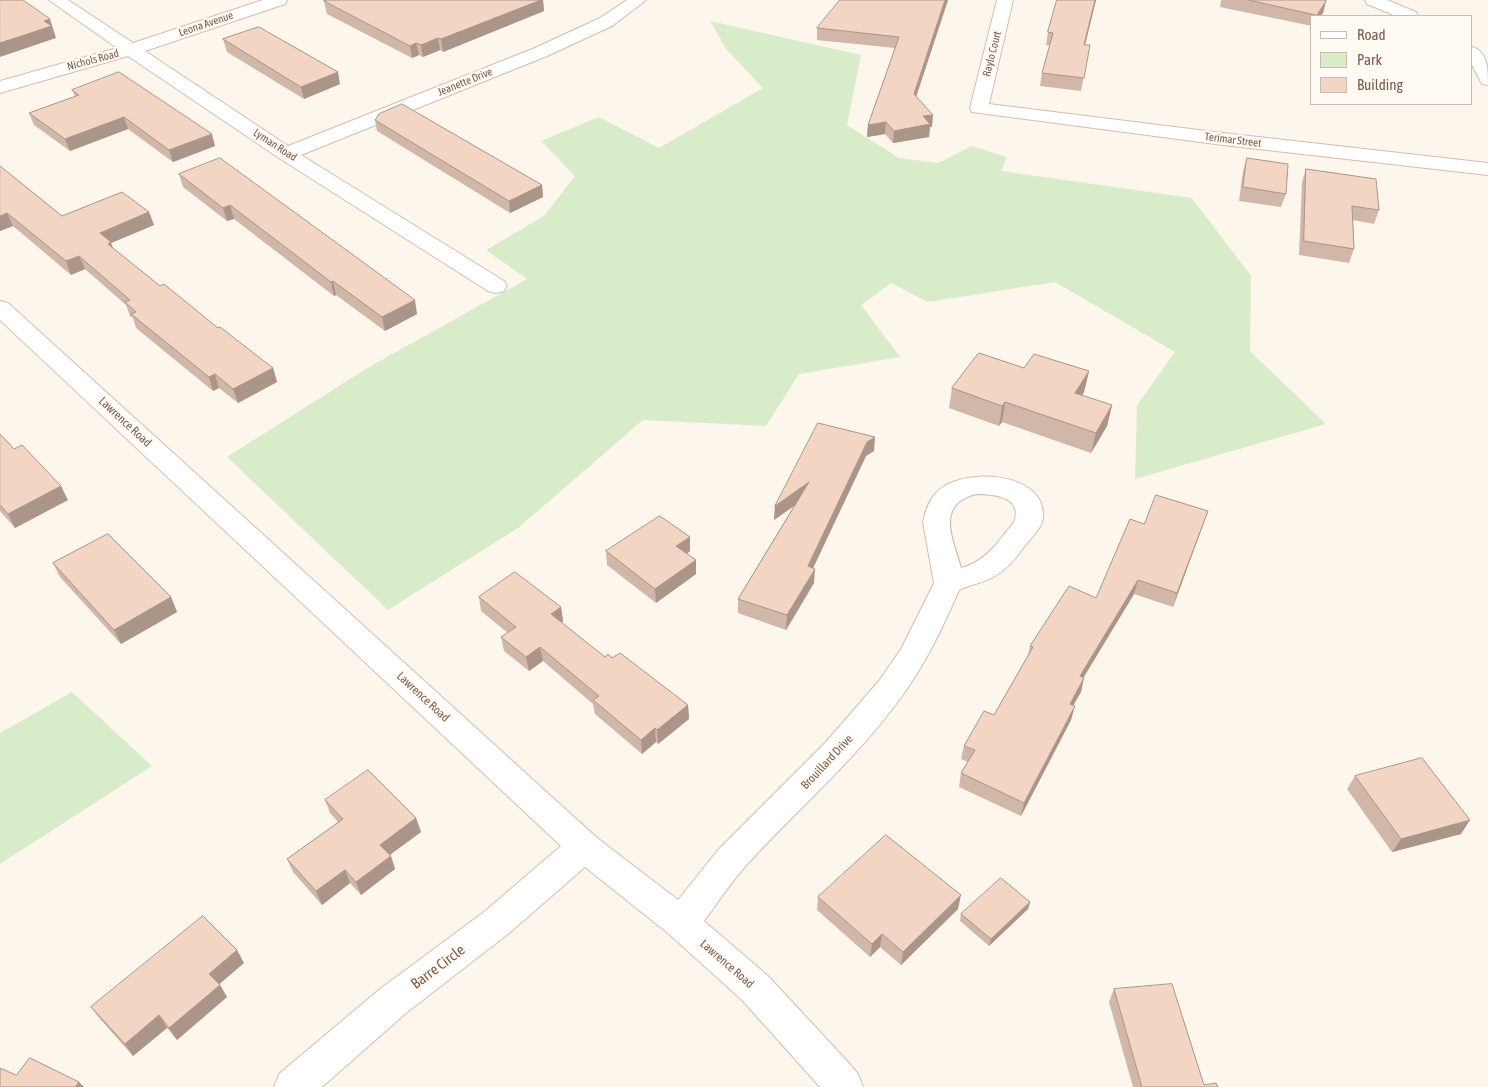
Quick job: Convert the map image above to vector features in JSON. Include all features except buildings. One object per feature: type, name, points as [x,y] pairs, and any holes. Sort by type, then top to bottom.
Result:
[{"type":"street","name":"Lyman Road","points":[[57,0],[133,49],[286,154],[496,286]]},
{"type":"street","name":"Leona Avenue","points":[[133,49],[279,0]]},
{"type":"street","name":"Jeanette Drive","points":[[286,154],[540,52],[606,22],[638,0]]},
{"type":"street","name":"Raylo Court","points":[[978,108],[1005,0]]},
{"type":"street","points":[[1373,0],[1408,15]]},
{"type":"street","name":"Nichols Road","points":[[0,86],[133,49]]},
{"type":"street","name":"Nichols Road","points":[[28,97],[93,74],[133,49]]},
{"type":"street","points":[[1473,53],[1488,80]]},
{"type":"street","name":"Terimar Street","points":[[978,108],[1488,169]]},
{"type":"street","name":"Lawrence Road","points":[[0,308],[584,847],[681,923],[755,988],[844,1087]]},
{"type":"street","name":"Brouillard Drive","points":[[681,923],[730,860],[836,752],[890,689],[912,657],[926,632],[948,583]]},
{"type":"street","name":"Barre Circle","points":[[294,1087],[393,1000],[496,924],[584,847]]},
{"type":"green space","points":[[710,21],[861,55],[847,125],[899,158],[938,163],[972,146],[1007,157],[1001,171],[1192,198],[1251,276],[1250,351],[1326,424],[1135,479],[1137,405],[1175,352],[1055,282],[928,302],[891,283],[861,305],[900,357],[799,374],[766,426],[643,420],[518,528],[388,610],[227,457],[369,367],[527,279],[486,250],[544,216],[575,176],[541,141],[599,117],[659,148],[763,88],[726,49]]},
{"type":"green space","points":[[72,692],[152,766],[0,864],[0,733]]}]
